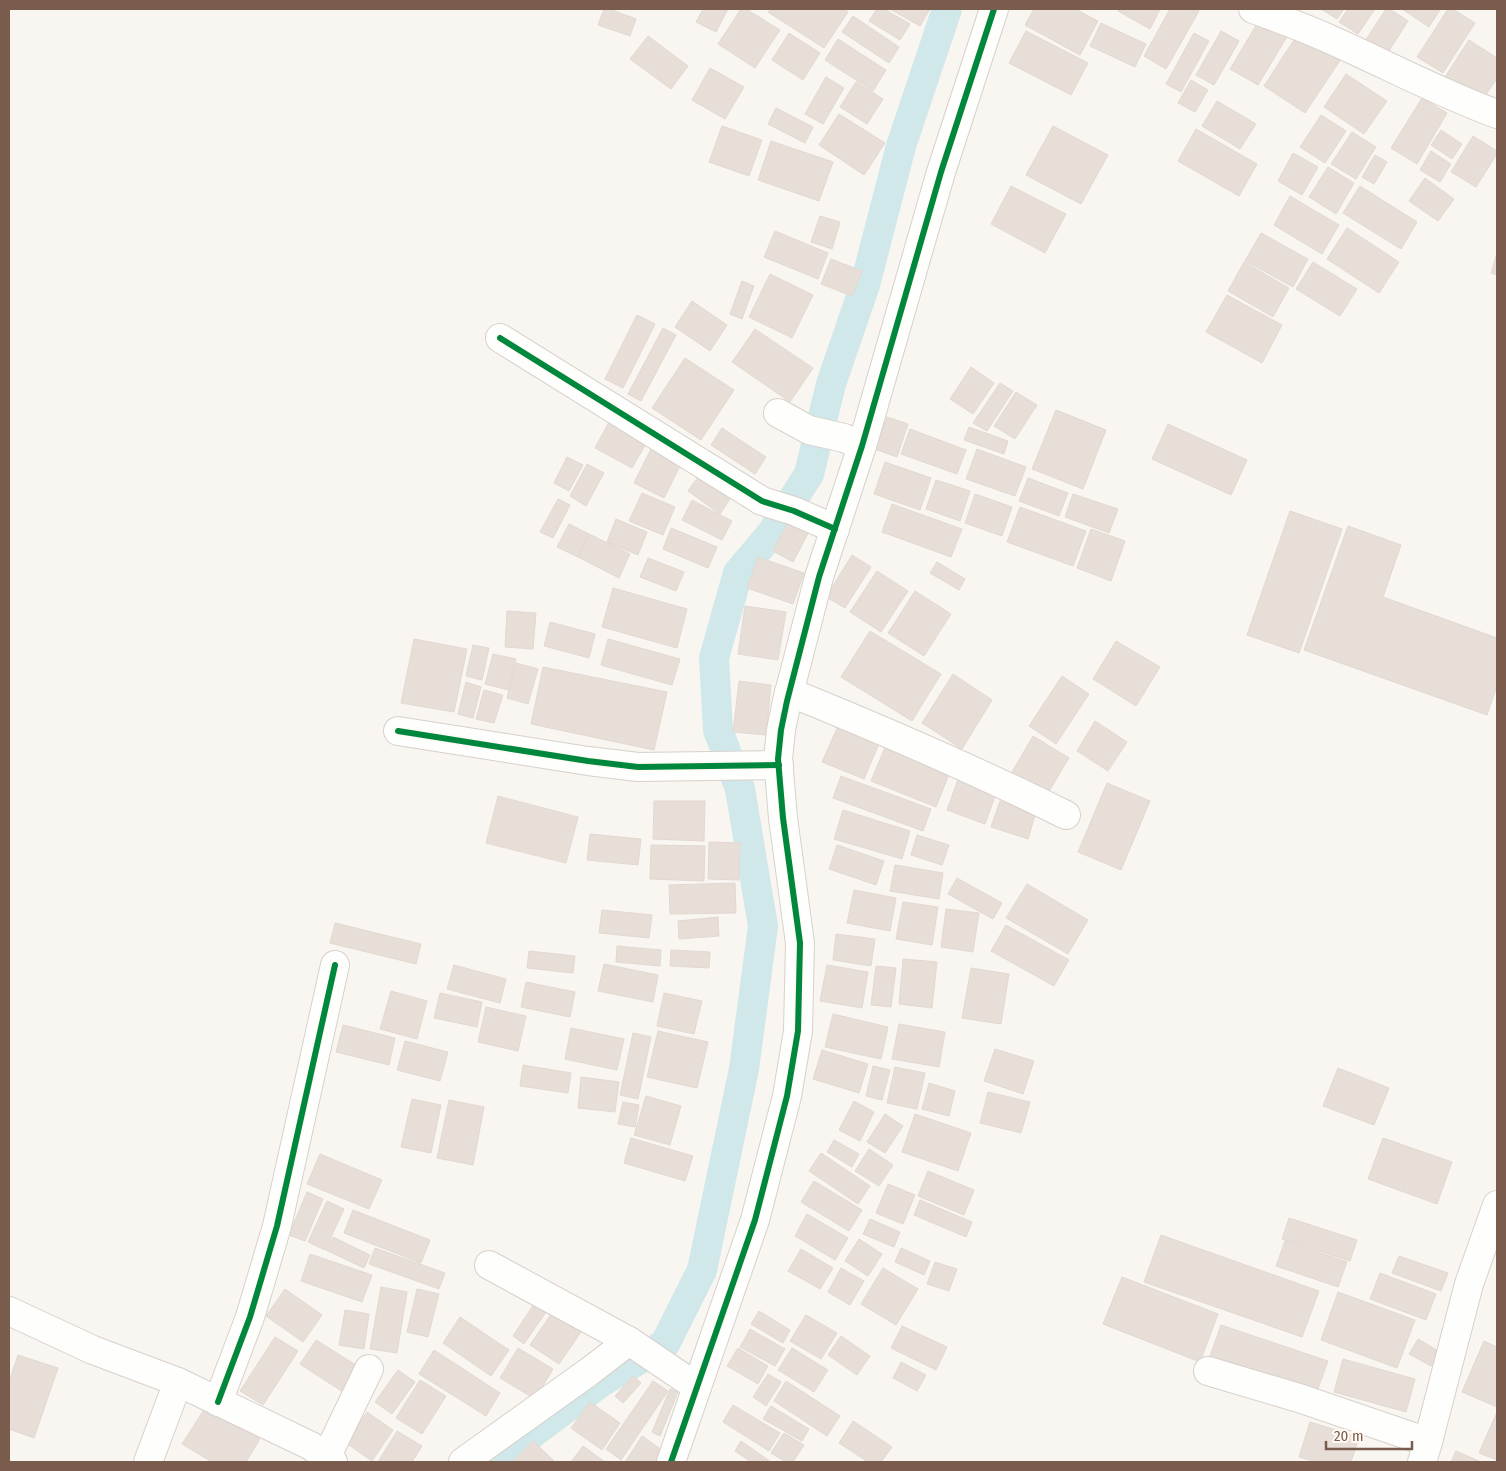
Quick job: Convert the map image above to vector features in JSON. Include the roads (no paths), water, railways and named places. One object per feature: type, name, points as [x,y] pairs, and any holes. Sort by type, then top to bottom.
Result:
[{"type":"street","points":[[671,1462],[755,1220],[787,1096],[798,1031],[800,943],[783,818],[766,765],[781,730],[819,577],[835,529],[852,442],[994,9]]},
{"type":"street","points":[[1253,9],[1326,37],[1433,88],[1497,114]]},
{"type":"street","points":[[500,338],[762,501],[835,529]]},
{"type":"street","points":[[778,413],[809,430],[852,442]]},
{"type":"street","points":[[789,692],[887,731],[1000,782],[1066,815]]},
{"type":"street","points":[[398,731],[638,767],[766,765]]},
{"type":"street","points":[[218,1402],[250,1317],[277,1226],[335,965]]},
{"type":"street","points":[[1208,1371],[1302,1399],[1425,1452],[1469,1284],[1497,1204]]},
{"type":"street","points":[[489,1265],[634,1344],[697,1387]]},
{"type":"street","points":[[9,1311],[93,1350],[178,1382],[286,1433],[311,1446],[330,1460],[369,1369]]},
{"type":"street","points":[[463,1462],[590,1371],[634,1344]]},
{"type":"street","points":[[148,1462],[178,1382]]},
{"type":"waterway","points":[[494,1462],[601,1382],[665,1344],[702,1270],[744,1069],[763,926],[740,789],[718,730],[714,658],[738,573],[771,534],[809,474],[831,384],[865,285],[901,146],[947,9]]}]
